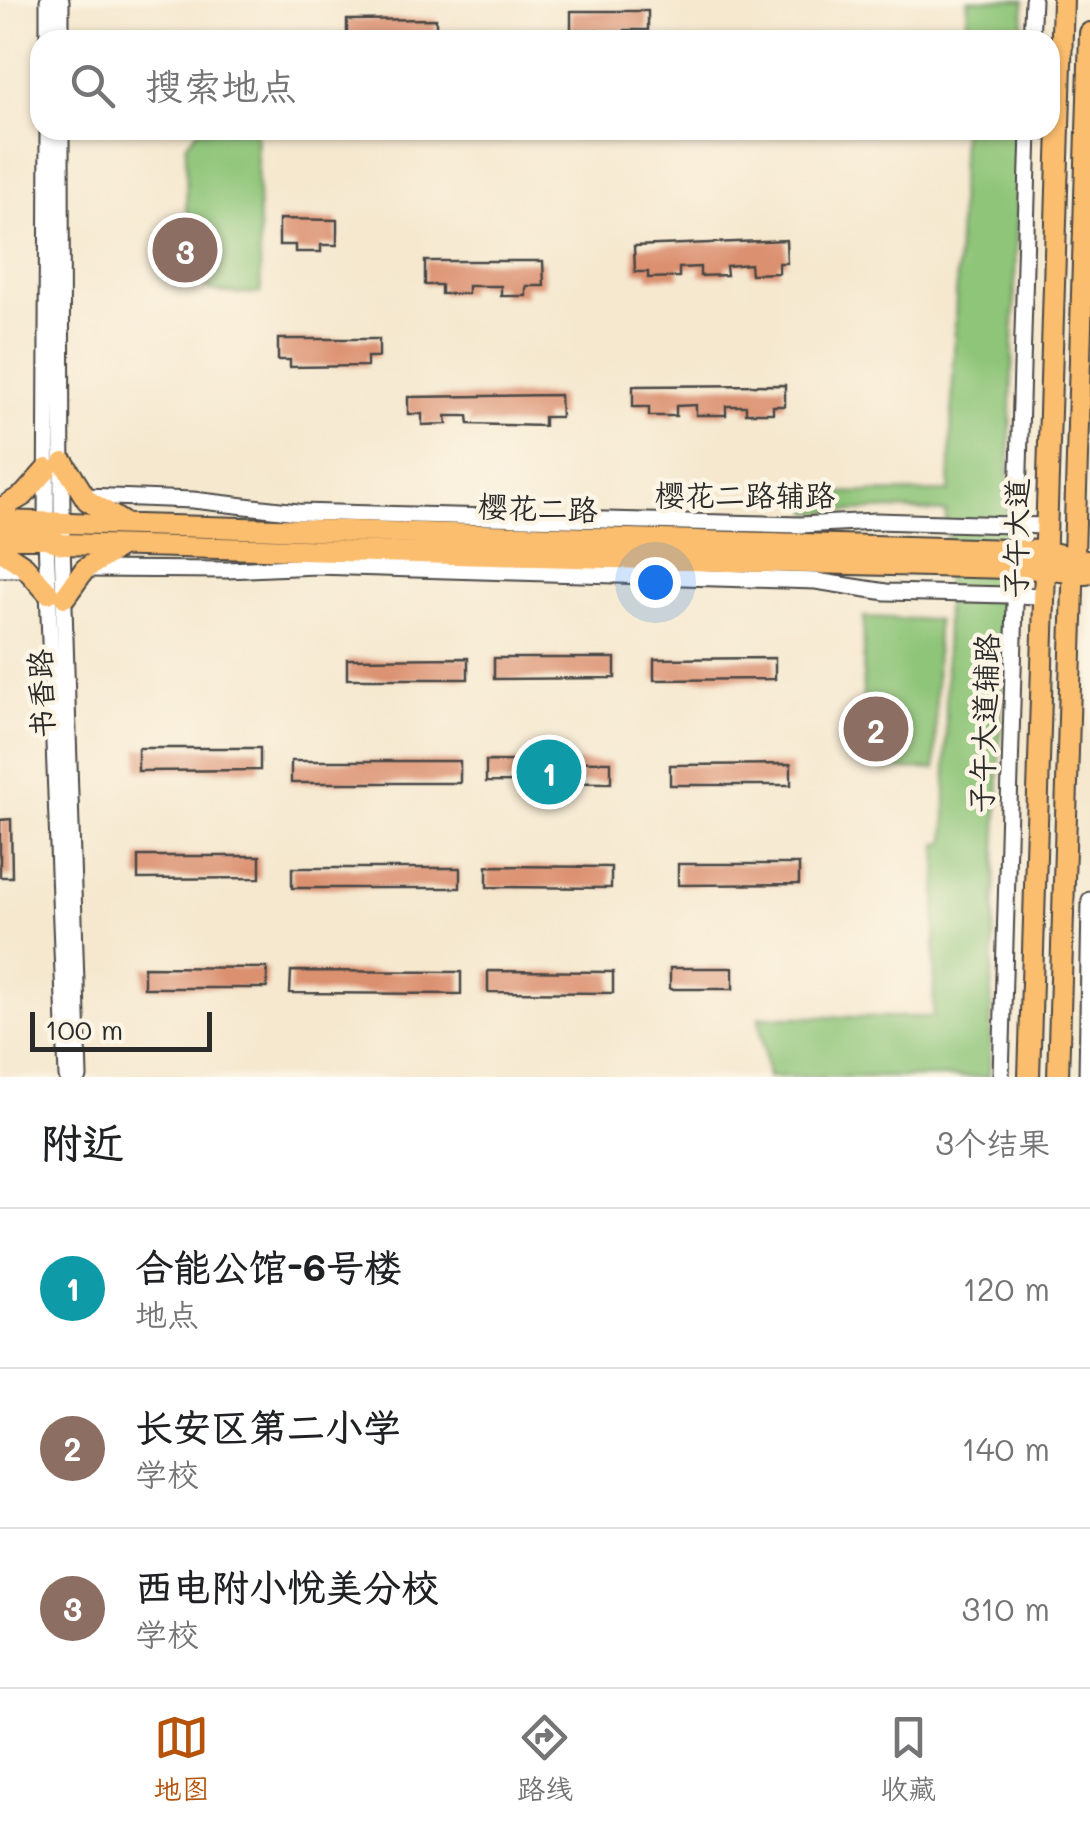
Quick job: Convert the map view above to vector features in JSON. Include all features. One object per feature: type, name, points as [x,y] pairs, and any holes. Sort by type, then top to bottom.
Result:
[{"type":"main road","name":"子午大道","points":[[1060,88],[1063,0]]},
{"type":"main road","name":"子午大道","points":[[1058,1077],[1081,568],[1090,33]]},
{"type":"main road","name":"子午大道","points":[[1029,1077],[1058,140]]},
{"type":"main road","points":[[0,509],[24,496],[56,466],[125,535],[56,595],[0,550]]},
{"type":"main road","name":"樱花二路","points":[[0,521],[55,531],[125,535],[1045,560],[1081,568]]},
{"type":"main road","name":"樱花二路","points":[[0,538],[55,531]]},
{"type":"street","points":[[48,0],[48,30]]},
{"type":"street","points":[[62,0],[62,30]]},
{"type":"street","points":[[1032,30],[1033,0]]},
{"type":"street","name":"书香路","points":[[48,140],[56,466]]},
{"type":"street","name":"书香路","points":[[61,140],[55,531],[66,1077]]},
{"type":"street","name":"子午大道辅路","points":[[1002,1077],[1029,140]]},
{"type":"street","points":[[0,496],[24,496]]},
{"type":"street","name":"樱花二路辅路","points":[[85,496],[193,500],[337,513],[800,526],[876,520],[1045,526]]},
{"type":"street","points":[[85,568],[335,566],[816,581],[886,592],[1044,596]]},
{"type":"street","points":[[0,568],[26,569]]},
{"type":"street","name":"书香路","points":[[56,595],[80,1077]]},
{"type":"street","points":[[1087,1077],[1090,900]]},
{"type":"green space","points":[[968,0],[1024,0],[1023,30],[966,30]]},
{"type":"green space","points":[[190,140],[256,140],[261,293],[209,289],[193,277],[187,266],[186,145]]},
{"type":"green space","points":[[962,140],[1020,140],[989,1077],[768,1077],[759,1017],[933,1017],[938,844],[946,843],[946,512],[894,509],[810,513],[810,493],[949,492]]},
{"type":"green space","points":[[864,617],[937,620],[935,769],[883,770],[862,760]]},
{"type":"building","points":[[571,11],[648,11],[648,30],[571,30]]},
{"type":"building","points":[[436,19],[436,30],[347,30],[347,20]]},
{"type":"building","points":[[279,219],[337,220],[337,245],[321,245],[321,252],[295,252],[295,245],[279,245]]},
{"type":"building","points":[[786,240],[787,263],[779,263],[779,273],[751,274],[750,264],[726,266],[727,275],[700,276],[700,267],[679,268],[679,277],[648,278],[648,272],[635,272],[634,246]]},
{"type":"building","points":[[425,261],[543,261],[544,286],[526,286],[526,296],[501,296],[501,286],[468,286],[468,294],[441,294],[441,285],[425,285]]},
{"type":"building","points":[[278,339],[379,339],[379,357],[367,357],[367,366],[290,367],[290,360],[278,360]]},
{"type":"building","points":[[785,385],[785,406],[773,406],[773,413],[746,413],[746,406],[726,406],[726,415],[696,415],[696,405],[676,406],[676,416],[649,416],[649,407],[633,407],[633,386]]},
{"type":"building","points":[[560,395],[561,417],[544,417],[544,426],[469,424],[468,416],[446,416],[447,424],[422,425],[422,414],[408,414],[408,397]]},
{"type":"building","points":[[468,658],[468,679],[347,679],[347,659]]},
{"type":"building","points":[[494,658],[615,658],[615,678],[494,679]]},
{"type":"building","points":[[775,658],[775,679],[654,680],[654,659]]},
{"type":"building","points":[[138,748],[260,748],[260,770],[138,771]]},
{"type":"building","points":[[291,761],[460,761],[460,783],[291,783]]},
{"type":"building","points":[[486,761],[611,762],[611,783],[486,782]]},
{"type":"building","points":[[791,764],[791,785],[670,785],[670,765]]},
{"type":"building","points":[[11,819],[12,877],[0,877],[0,820]]},
{"type":"building","points":[[138,856],[260,856],[260,878],[138,879]]},
{"type":"building","points":[[678,864],[799,864],[799,884],[678,885]]},
{"type":"building","points":[[487,866],[611,867],[611,888],[487,887]]},
{"type":"building","points":[[292,868],[460,868],[460,888],[292,888]]},
{"type":"building","points":[[144,967],[267,968],[267,988],[144,988]]},
{"type":"building","points":[[670,968],[733,968],[733,989],[670,989]]},
{"type":"building","points":[[291,971],[461,972],[461,994],[290,993]]},
{"type":"building","points":[[488,971],[613,972],[613,993],[488,992]]},
{"type":"place","name":"西电附小悦美分校","points":[[185,250]]},
{"type":"place","name":"长安区第二小学","points":[[876,729]]},
{"type":"place","name":"合能公馆-6号楼","points":[[549,772]]}]
